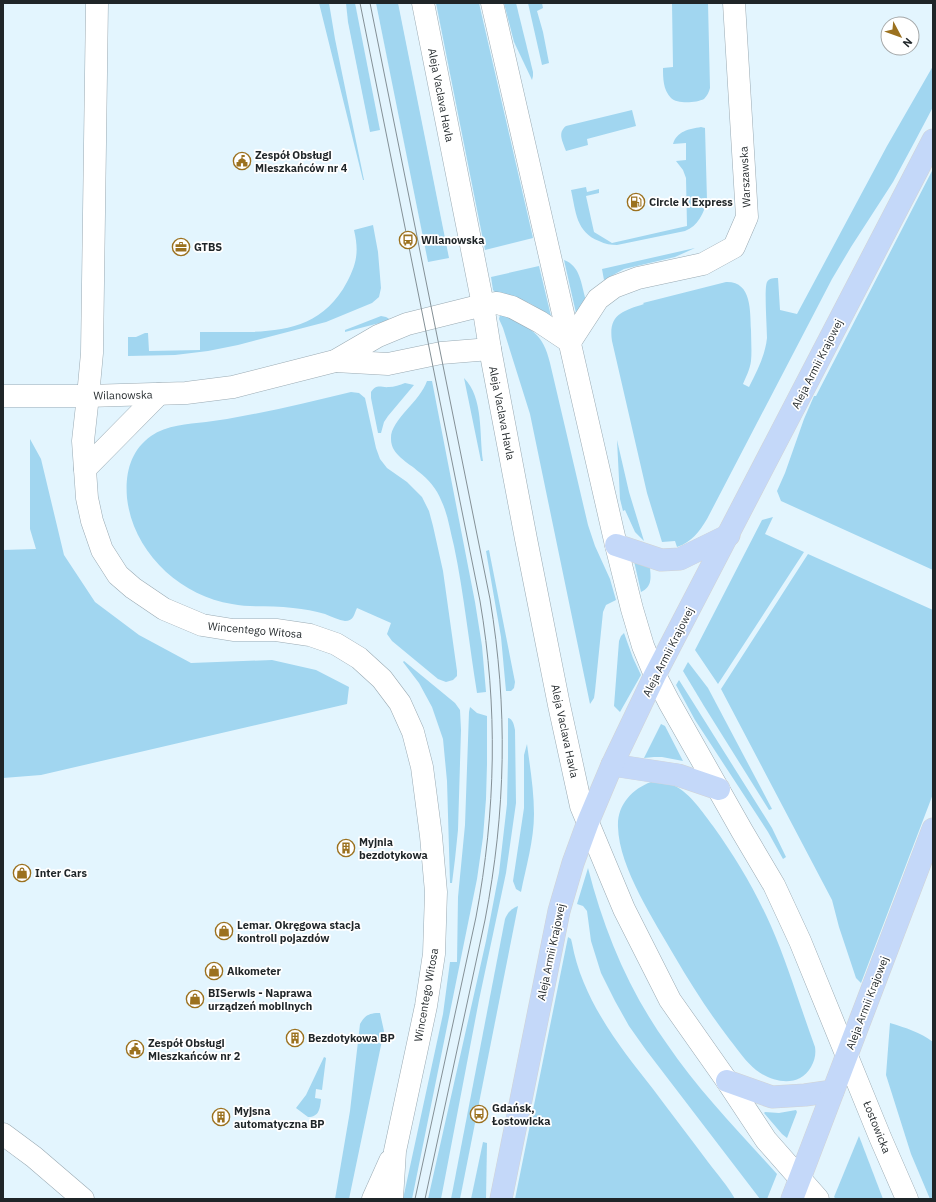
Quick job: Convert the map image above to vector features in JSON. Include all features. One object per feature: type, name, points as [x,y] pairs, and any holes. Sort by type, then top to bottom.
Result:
[{"type":"main road","name":"Aleja Armii Krajowej","points":[[501,1199],[559,911],[573,863],[588,822],[612,765],[656,675],[933,140]]},
{"type":"main road","points":[[616,545],[661,560],[680,559],[728,535]]},
{"type":"main road","points":[[612,765],[678,775],[719,789]]},
{"type":"main road","name":"Aleja Armii Krajowej","points":[[792,1199],[933,830]]},
{"type":"main road","points":[[727,1081],[772,1097],[805,1095],[833,1091]]},
{"type":"street","name":"Wincentego Witosa","points":[[97,3],[92,353],[83,441],[87,498],[92,521],[102,550],[118,575],[133,588],[164,609],[202,625],[233,630],[276,630],[310,635],[336,644],[359,658],[382,679],[400,703],[413,732],[422,767],[432,836],[436,892],[434,954],[426,1006],[395,1151],[392,1199]]},
{"type":"street","name":"Aleja Vaclava Havla","points":[[423,3],[483,305],[490,349],[559,706],[581,806],[624,909],[670,1000],[727,1081],[766,1140],[800,1178]]},
{"type":"street","points":[[492,3],[616,545],[643,646],[656,675]]},
{"type":"street","name":"Warszawska","points":[[570,342],[598,299],[614,287],[638,278],[703,264],[734,247],[747,217],[734,3]]},
{"type":"street","name":"Wilanowska","points":[[3,396],[88,396],[186,393],[233,386],[335,361],[378,336],[407,324],[483,305],[497,303],[512,307],[540,322],[570,342]]},
{"type":"street","name":"Wilanowska","points":[[335,361],[388,364],[441,353],[490,349]]},
{"type":"street","points":[[85,469],[159,394]]},
{"type":"street","name":"Łostowicka","points":[[656,675],[669,702],[774,885],[800,940],[880,1137],[907,1199]]},
{"type":"street","points":[[3,1134],[34,1157],[83,1199]]},
{"type":"street","name":"Wincentego Witosa","points":[[373,1199],[395,1151]]},
{"type":"street","points":[[800,1178],[818,1199]]},
{"type":"shaded area","points":[[319,3],[329,3],[364,180],[363,180]]},
{"type":"shaded area","points":[[346,3],[355,3],[380,130],[370,132],[348,22]]},
{"type":"shaded area","points":[[376,3],[398,3],[449,258],[428,262]]},
{"type":"shaded area","points":[[436,3],[479,3],[533,238],[485,250]]},
{"type":"shaded area","points":[[504,3],[516,3],[533,72],[532,80],[514,42]]},
{"type":"shaded area","points":[[528,3],[542,3],[543,8],[537,11],[549,63],[542,65]]},
{"type":"shaded area","points":[[672,3],[708,3],[710,88],[706,97],[701,100],[687,102],[674,100],[668,95],[665,88],[663,68],[673,67]]},
{"type":"shaded area","points":[[933,66],[933,107],[893,182],[832,279],[707,519],[695,536],[682,545],[677,547],[675,541],[662,542],[647,493],[612,341],[612,325],[618,315],[629,309],[644,304],[643,303],[726,282],[741,286],[748,298],[750,306],[751,361],[743,384],[749,387],[766,345],[767,282],[770,279],[778,278],[780,310],[797,314],[887,146]]},
{"type":"shaded area","points":[[632,110],[636,126],[587,139],[588,145],[566,151],[561,135],[566,126]]},
{"type":"shaded area","points":[[701,127],[705,128],[707,200],[702,214],[694,226],[685,231],[617,245],[601,242],[591,237],[581,227],[571,190],[586,187],[587,192],[599,189],[599,193],[586,196],[594,232],[612,243],[687,226],[686,178],[683,170],[676,161],[686,160],[686,143],[673,144],[680,133]]},
{"type":"shaded area","points":[[933,169],[933,570],[781,501],[777,491],[814,396],[816,396]]},
{"type":"shaded area","points":[[373,225],[378,252],[381,288],[379,297],[372,303],[326,322],[238,345],[208,351],[175,355],[128,356],[128,337],[136,337],[145,333],[148,333],[149,351],[200,350],[200,332],[242,332],[283,329],[302,323],[319,315],[334,301],[347,282],[355,263],[357,251],[354,230]]},
{"type":"shaded area","points":[[695,248],[675,257],[624,269],[604,280],[602,269]]},
{"type":"shaded area","points":[[564,260],[570,263],[577,271],[586,300],[576,313]]},
{"type":"shaded area","points":[[539,266],[551,316],[525,301],[496,293],[493,290],[491,277]]},
{"type":"shaded area","points":[[500,315],[504,315],[534,332],[543,344],[547,353],[588,525],[595,546],[610,579],[616,600],[606,605],[603,612],[595,691],[594,698],[590,704],[530,414],[499,319]]},
{"type":"shaded area","points":[[381,316],[391,320],[345,332],[345,330]]},
{"type":"shaded area","points":[[464,378],[475,396],[478,406],[483,461],[481,461]]},
{"type":"shaded area","points":[[427,381],[432,381],[475,602],[482,646],[486,692],[477,693],[458,564],[449,523],[443,505],[432,484],[401,458],[394,450],[392,445],[392,432],[395,425],[418,396]]},
{"type":"shaded area","points":[[405,383],[414,385],[388,416],[384,422],[381,433],[378,433],[371,392],[379,386],[393,387]]},
{"type":"shaded area","points":[[351,392],[359,393],[365,398],[376,448],[380,459],[387,468],[407,482],[422,497],[429,511],[443,571],[457,671],[457,676],[453,680],[446,682],[438,679],[392,641],[387,634],[391,623],[357,608],[352,618],[345,621],[325,614],[305,610],[285,607],[232,604],[194,592],[162,568],[149,553],[131,518],[127,498],[127,480],[130,464],[138,449],[144,442],[157,432],[177,426],[261,413]]},
{"type":"shaded area","points":[[30,439],[41,459],[64,555],[95,602],[139,635],[191,663],[272,660],[316,670],[349,687],[347,704],[41,775],[3,778],[3,550],[36,549],[30,529]]},
{"type":"shaded area","points":[[617,440],[629,492],[644,541],[635,532],[625,510],[623,511],[620,499]]},
{"type":"shaded area","points":[[773,517],[765,534],[804,552],[718,684],[695,650],[762,520]]},
{"type":"shaded area","points":[[489,550],[515,682],[514,688],[511,691],[506,691],[501,637],[486,551]]},
{"type":"shaded area","points":[[808,554],[933,610],[933,794],[861,983],[856,978],[839,927],[832,900],[721,689]]},
{"type":"shaded area","points":[[634,561],[650,568],[649,585],[641,592]]},
{"type":"shaded area","points":[[624,633],[641,675],[620,712],[614,706],[619,641]]},
{"type":"shaded area","points":[[404,661],[455,703],[460,710],[461,730],[458,830],[452,883],[450,883],[447,781],[443,739],[432,707],[419,683],[403,662]]},
{"type":"shaded area","points":[[688,662],[708,688],[772,809],[769,810],[683,671]]},
{"type":"shaded area","points":[[679,680],[772,828],[786,857],[783,859],[768,832],[695,720],[676,685]]},
{"type":"shaded area","points":[[470,707],[477,713],[487,716],[486,799],[483,837],[477,879],[412,1199],[403,1199],[443,1014],[450,962],[457,962],[458,897],[465,825]]},
{"type":"shaded area","points":[[508,718],[514,724],[515,730],[516,803],[506,873],[479,1000],[441,1199],[428,1199],[486,941],[499,873],[507,804]]},
{"type":"shaded area","points":[[661,724],[665,726],[683,761],[662,757],[644,758]]},
{"type":"shaded area","points":[[527,744],[532,779],[534,824],[521,892],[516,889],[513,881],[524,808],[524,755]]},
{"type":"shaded area","points":[[651,782],[673,785],[686,793],[701,809],[745,874],[771,926],[815,1047],[815,1057],[811,1067],[806,1074],[800,1078],[793,1081],[785,1081],[770,1078],[756,1070],[745,1060],[708,1010],[681,968],[639,894],[631,877],[620,843],[618,819],[627,799],[638,789]]},
{"type":"shaded area","points":[[588,868],[602,915],[619,960],[653,1024],[679,1061],[706,1095],[777,1174],[767,1199],[760,1199],[646,1050],[629,1026],[615,1001],[601,973],[591,941],[587,911],[583,906],[577,904]]},
{"type":"shaded area","points":[[518,906],[460,1199],[451,1199],[505,919],[507,914],[513,908]]},
{"type":"shaded area","points":[[568,937],[571,939],[577,964],[584,983],[593,1002],[615,1039],[735,1199],[515,1199]]},
{"type":"shaded area","points":[[380,1013],[384,1031],[349,1199],[335,1199],[350,1111],[360,1024],[366,1016]]},
{"type":"shaded area","points":[[890,1023],[918,1033],[933,1042],[933,1199],[930,1199],[911,1154],[886,1075]]},
{"type":"shaded area","points":[[324,1057],[326,1058],[322,1090],[316,1089],[315,1098],[321,1099],[319,1109],[315,1116],[308,1117],[296,1108],[306,1095]]},
{"type":"shaded area","points":[[796,1110],[797,1112],[787,1138],[764,1113],[779,1113]]},
{"type":"shaded area","points":[[859,1136],[883,1199],[836,1199],[834,1197]]},
{"type":"shaded area","points":[[483,1142],[487,1143],[486,1199],[471,1199]]},
{"type":"tram line","points":[[360,3],[480,601],[490,680],[492,720],[491,798],[483,877],[476,917],[415,1199]]},
{"type":"tram line","points":[[370,3],[490,599],[500,680],[502,720],[501,799],[492,879],[485,920],[425,1199]]},
{"type":"place","name":"Zespół Obsługi Mieszkańców nr 4","points":[[242,161]]},
{"type":"place","name":"Circle K Express","points":[[636,202]]},
{"type":"place","name":"Wilanowska","points":[[408,240]]},
{"type":"place","name":"GTBS","points":[[181,247]]},
{"type":"place","name":"Myjnia bezdotykowa","points":[[346,848]]},
{"type":"place","name":"Inter Cars","points":[[22,873]]},
{"type":"place","name":"Lemar. Okręgowa stacja kontroli pojazdów","points":[[224,931]]},
{"type":"place","name":"Alkometer","points":[[214,971]]},
{"type":"place","name":"BISerwis - Naprawa urządzeń mobilnych","points":[[195,999]]},
{"type":"place","name":"Bezdotykowa BP","points":[[295,1038]]},
{"type":"place","name":"Zespół Obsługi Mieszkańców nr 2","points":[[135,1049]]},
{"type":"place","name":"Gdańsk, Łostowicka","points":[[479,1114]]},
{"type":"place","name":"Myjsna automatyczna BP","points":[[221,1117]]}]
